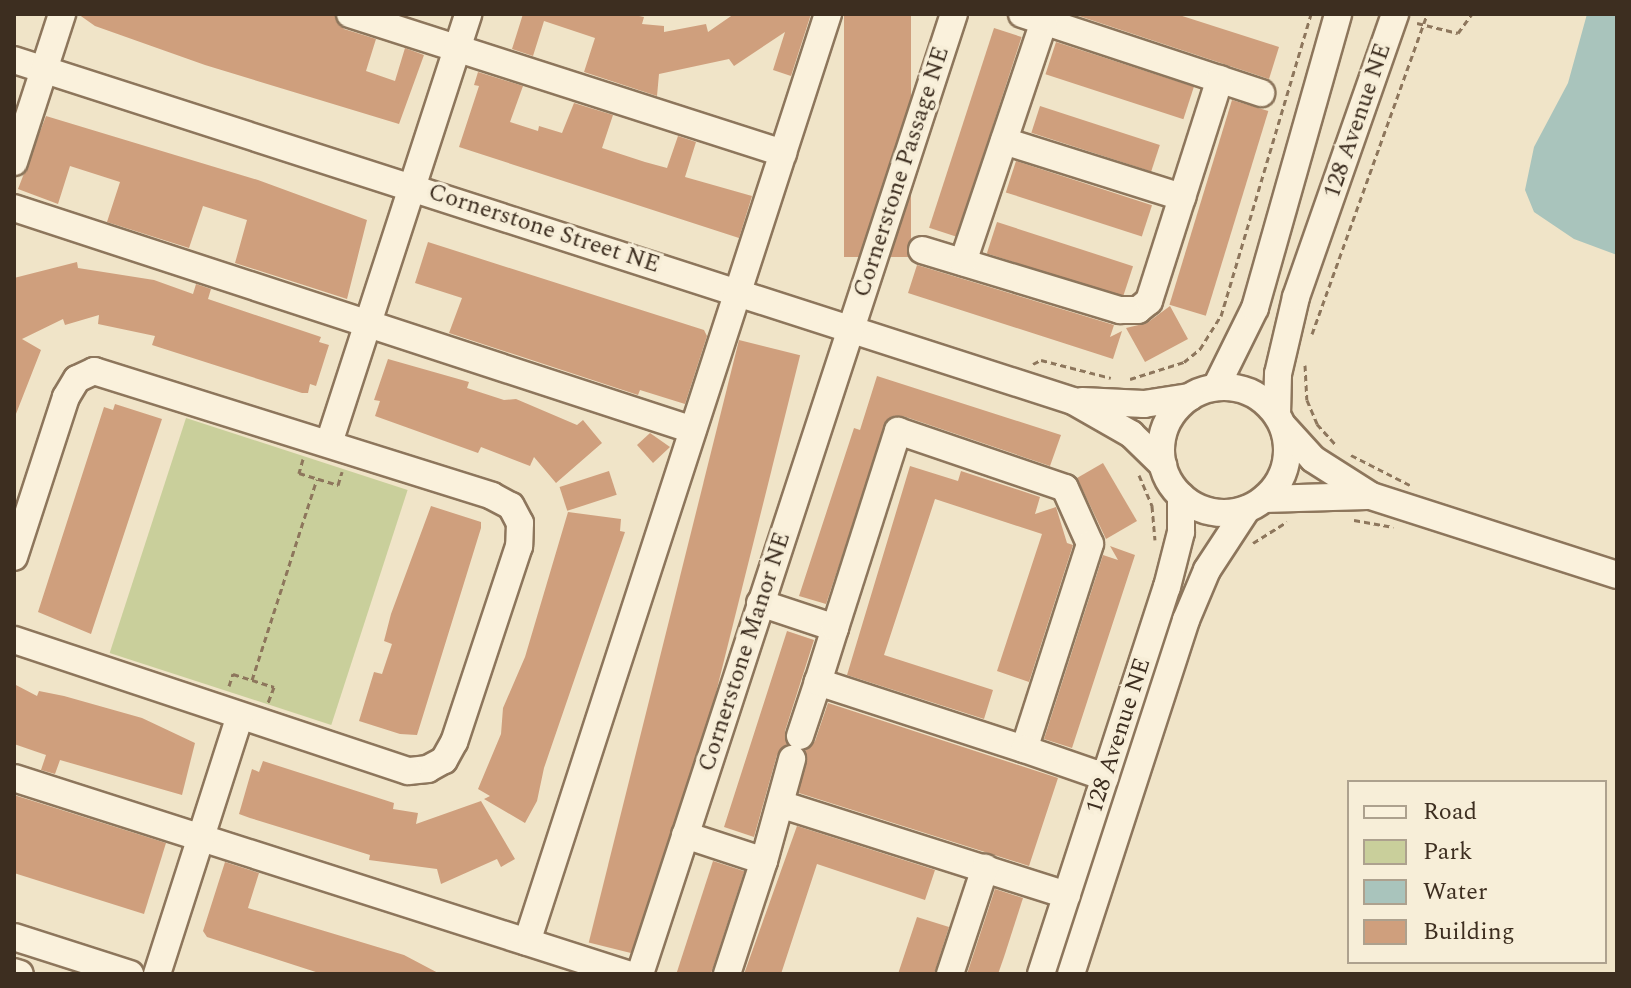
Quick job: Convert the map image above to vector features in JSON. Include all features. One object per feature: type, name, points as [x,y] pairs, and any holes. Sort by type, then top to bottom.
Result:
[{"type":"street","points":[[14,162],[62,14]]},
{"type":"street","points":[[350,14],[783,153]]},
{"type":"street","points":[[317,448],[368,323],[468,14]]},
{"type":"street","points":[[527,942],[828,14]]},
{"type":"street","name":"Cornerstone Passage NE","points":[[849,329],[954,14]]},
{"type":"street","name":"128 Avenue NE","points":[[1216,387],[1255,308],[1338,14]]},
{"type":"street","name":"128 Avenue NE","points":[[1281,421],[1278,374],[1296,297],[1394,16]]},
{"type":"street","points":[[963,262],[1004,141],[1033,18],[1261,93]]},
{"type":"street","name":"Cornerstone Street NE","points":[[14,60],[1073,401],[1131,434],[1163,465]]},
{"type":"street","points":[[922,250],[1120,310],[1138,310],[1149,301],[1220,79]]},
{"type":"street","points":[[1004,141],[1182,197]]},
{"type":"street","points":[[14,208],[693,430]]},
{"type":"street","name":"Cornerstone Manor NE","points":[[640,974],[849,329]]},
{"type":"street","points":[[14,557],[66,397],[77,379],[94,371],[317,448],[511,506],[520,523],[519,546],[444,760],[408,771],[14,640]]},
{"type":"street","points":[[1371,496],[1255,504],[1219,513],[1181,496],[1163,465],[1164,430],[1190,397],[1216,387],[1244,389],[1281,421],[1313,459],[1371,496],[1617,575]]},
{"type":"street","name":"Cornerstone Street NE","points":[[1073,401],[1144,404],[1190,397]]},
{"type":"street","points":[[1255,504],[1285,470],[1281,421]]},
{"type":"street","points":[[727,974],[783,805],[796,748],[898,431],[1060,485],[1090,544],[1024,749]]},
{"type":"street","name":"128 Avenue NE","points":[[1041,974],[1176,557],[1181,496]]},
{"type":"street","name":"128 Avenue NE","points":[[1071,974],[1186,620],[1207,570],[1255,504]]},
{"type":"street","points":[[760,603],[835,628]]},
{"type":"street","points":[[818,682],[1105,777]]},
{"type":"street","points":[[157,974],[240,716]]},
{"type":"street","points":[[14,778],[627,974]]},
{"type":"street","points":[[783,805],[1067,895]]},
{"type":"street","points":[[685,835],[764,861]]},
{"type":"street","points":[[950,974],[985,868]]},
{"type":"street","points":[[14,937],[130,974]]},
{"type":"street","points":[[14,972],[20,974]]},
{"type":"path","points":[[1041,360],[1110,378],[1140,378],[1184,362],[1211,335],[1230,290],[1311,14]]},
{"type":"path","points":[[1310,340],[1427,14]]},
{"type":"path","points":[[1394,16],[1458,33],[1472,14]]},
{"type":"path","points":[[1306,359],[1307,400],[1317,424],[1339,449]]},
{"type":"path","points":[[317,448],[299,473],[338,485],[345,465]]},
{"type":"path","points":[[1344,451],[1407,481]]},
{"type":"path","points":[[1137,472],[1152,506],[1155,545]]},
{"type":"path","points":[[252,680],[317,479]]},
{"type":"path","points":[[1343,518],[1390,528]]},
{"type":"path","points":[[1247,547],[1293,520]]},
{"type":"path","points":[[226,693],[233,674],[274,687],[267,707]]},
{"type":"green space","points":[[186,418],[408,490],[331,725],[110,653]]},
{"type":"water","points":[[1587,14],[1617,14],[1617,255],[1574,239],[1534,212],[1525,190],[1534,147],[1568,83]]},
{"type":"building","points":[[78,14],[334,14],[344,29],[376,39],[366,71],[395,81],[405,48],[424,55],[399,124],[205,65],[95,26]]},
{"type":"building","points":[[523,14],[629,14],[644,17],[642,24],[664,26],[664,32],[706,24],[708,32],[734,14],[811,14],[791,76],[773,70],[785,32],[734,66],[729,59],[659,74],[657,96],[584,72],[595,38],[544,21],[533,56],[512,49]]},
{"type":"building","points":[[844,14],[911,14],[911,257],[844,257]]},
{"type":"building","points":[[1073,14],[1176,14],[1279,47],[1269,79]]},
{"type":"building","points":[[994,28],[1022,37],[957,237],[929,228]]},
{"type":"building","points":[[1056,42],[1194,87],[1183,119],[1045,74]]},
{"type":"building","points":[[478,72],[523,86],[510,122],[538,131],[539,126],[562,133],[574,103],[613,115],[602,148],[645,162],[667,168],[678,136],[696,142],[685,177],[752,196],[739,238],[459,147],[479,86],[474,85]]},
{"type":"building","points":[[1232,100],[1268,111],[1206,316],[1169,305]]},
{"type":"building","points":[[1040,106],[1160,145],[1151,172],[1031,133]]},
{"type":"building","points":[[46,116],[258,180],[367,220],[347,299],[235,263],[247,220],[203,206],[189,248],[107,222],[120,182],[70,166],[58,204],[18,189]]},
{"type":"building","points":[[1016,161],[1152,205],[1142,237],[1006,192]]},
{"type":"building","points":[[997,222],[1133,266],[1123,298],[987,253]]},
{"type":"building","points":[[428,242],[704,330],[707,336],[685,404],[640,390],[638,395],[449,333],[462,298],[415,283]]},
{"type":"building","points":[[77,262],[78,268],[154,280],[193,294],[196,284],[211,289],[208,299],[321,337],[319,342],[329,345],[316,386],[310,384],[308,393],[302,393],[152,345],[155,336],[98,324],[99,315],[65,325],[63,319],[22,339],[41,350],[14,419],[14,278]]},
{"type":"building","points":[[917,265],[1114,325],[1110,337],[1122,331],[1113,359],[908,293]]},
{"type":"building","points":[[1170,306],[1188,339],[1145,362],[1126,328],[1147,323]]},
{"type":"building","points":[[739,340],[800,355],[650,958],[589,943]]},
{"type":"building","points":[[388,359],[469,382],[467,388],[504,400],[516,399],[577,425],[583,420],[602,443],[556,483],[534,457],[530,466],[481,447],[478,453],[375,416],[380,401],[374,400]]},
{"type":"building","points":[[877,376],[1061,435],[1050,466],[903,416],[888,419],[826,604],[799,596],[854,428],[860,430]]},
{"type":"building","points":[[115,404],[162,419],[91,634],[38,612],[104,407],[113,410]]},
{"type":"building","points":[[650,433],[670,447],[653,463],[637,445]]},
{"type":"building","points":[[1103,463],[1137,521],[1106,539],[1077,478]]},
{"type":"building","points":[[910,466],[958,481],[961,471],[1040,497],[1035,514],[1056,507],[1067,543],[1073,545],[1029,682],[997,671],[1042,534],[935,499],[884,655],[993,690],[984,719],[847,675]]},
{"type":"building","points":[[609,471],[617,495],[567,511],[560,487]]},
{"type":"building","points":[[431,506],[481,522],[481,528],[417,735],[400,734],[359,721],[374,672],[382,674],[392,644],[384,641],[391,614]]},
{"type":"building","points":[[568,512],[621,519],[620,531],[625,532],[544,768],[537,801],[525,823],[484,799],[490,796],[478,789],[501,734],[503,708],[525,657]]},
{"type":"building","points":[[1110,546],[1135,555],[1072,748],[1044,739],[1103,555],[1118,560]]},
{"type":"building","points":[[787,631],[814,640],[785,731],[787,744],[777,755],[754,837],[724,827]]},
{"type":"building","points":[[14,684],[37,696],[39,691],[64,696],[142,718],[195,743],[182,795],[60,760],[55,774],[41,770],[46,755],[14,744]]},
{"type":"building","points":[[828,703],[1058,778],[1029,866],[799,793],[805,751],[815,741]]},
{"type":"building","points":[[263,761],[394,803],[393,809],[418,813],[416,824],[481,801],[515,859],[501,867],[497,859],[441,884],[437,869],[369,860],[370,855],[239,814],[252,769],[259,772]]},
{"type":"building","points":[[14,795],[166,843],[144,914],[14,873]]},
{"type":"building","points":[[797,826],[935,870],[925,900],[817,864],[781,974],[744,974]]},
{"type":"building","points":[[713,861],[744,871],[711,974],[676,974]]},
{"type":"building","points":[[225,862],[259,873],[248,908],[404,955],[440,974],[322,974],[207,937],[203,931]]},
{"type":"building","points":[[995,889],[1023,898],[1004,957],[998,974],[967,974]]},
{"type":"building","points":[[917,917],[949,927],[934,974],[898,974]]}]
